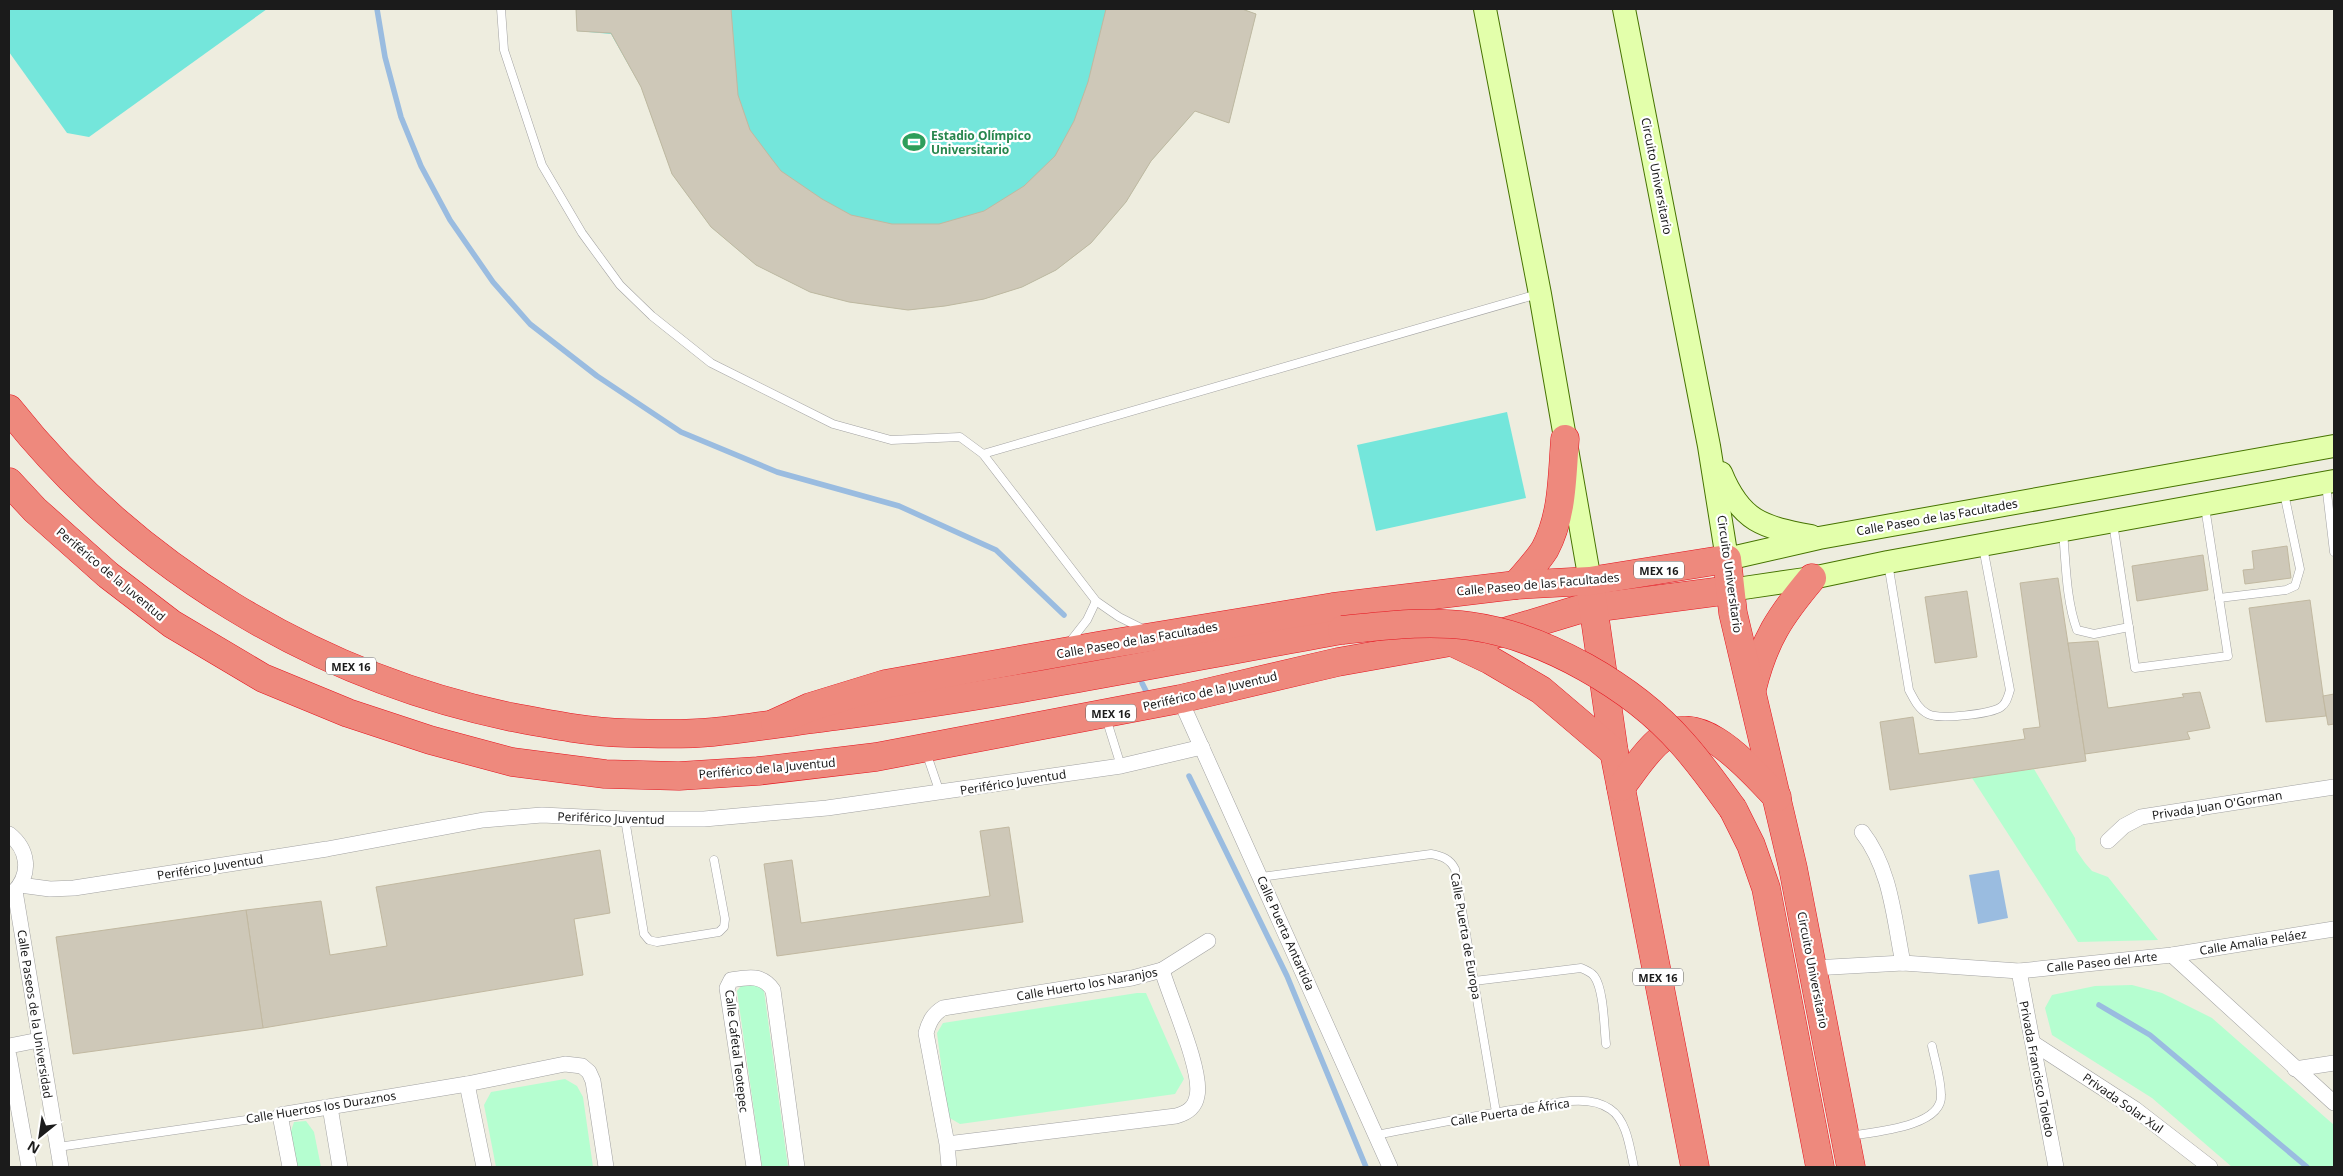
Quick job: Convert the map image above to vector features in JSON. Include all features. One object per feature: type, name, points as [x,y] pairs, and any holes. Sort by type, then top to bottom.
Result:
[{"type":"highway","name":"MEX 16","points":[[9,409],[76,486],[138,541],[252,619],[330,658],[419,692],[481,710],[549,724],[622,733],[700,733],[774,723]]},
{"type":"highway","points":[[1516,585],[1544,550],[1552,532],[1559,508],[1565,439]]},
{"type":"highway","name":"Periférico de la Juventud","points":[[9,482],[35,510],[108,575],[172,624],[264,678],[348,713],[430,740],[512,762],[605,774],[679,776],[778,769],[876,757],[1180,699],[1338,662],[1501,633],[1577,610],[1593,608]]},
{"type":"highway","name":"Calle Paseo de las Facultades","points":[[774,723],[817,704],[885,684],[1081,641],[1161,636],[1333,607],[1516,585],[1590,581],[1727,559]]},
{"type":"highway","name":"Circuito Universitario","points":[[1727,559],[1733,613],[1782,821],[1813,968],[1851,1167]]},
{"type":"highway","points":[[1752,690],[1761,657],[1777,623],[1812,578]]},
{"type":"highway","name":"MEX 16","points":[[1590,581],[1614,752],[1695,1167]]},
{"type":"highway","name":"MEX 16","points":[[1593,608],[1730,590]]},
{"type":"highway","points":[[1442,593],[1454,608],[1457,622],[1456,641],[1541,690],[1614,752]]},
{"type":"highway","points":[[774,723],[913,706],[1342,630],[1402,624],[1471,626],[1528,640],[1550,649],[1595,673],[1635,701],[1681,742],[1709,775],[1733,810],[1751,845],[1766,888],[1820,1167]]},
{"type":"highway","points":[[1621,787],[1660,740],[1671,733],[1685,731],[1698,733],[1722,744],[1782,821]]},
{"type":"main road","name":"MEX 16","points":[[1485,9],[1540,294],[1590,581]]},
{"type":"main road","name":"Circuito Universitario","points":[[1624,9],[1709,446],[1727,559]]},
{"type":"main road","points":[[1709,446],[1735,501],[1752,518],[1771,528],[1819,538]]},
{"type":"main road","name":"Calle Paseo de las Facultades","points":[[1727,559],[1819,538],[2334,446]]},
{"type":"main road","points":[[1730,590],[1812,578],[1888,562],[2330,482]]},
{"type":"street","name":"Calle Puerta Antartida","points":[[1180,699],[1390,1167]]},
{"type":"street","name":"Periférico Juventud","points":[[15,890],[74,888],[318,850],[493,819],[542,815],[625,819],[704,819],[760,815],[940,794],[1122,766],[1202,746]]},
{"type":"street","name":"Privada Juan O'Gorman","points":[[2108,841],[2124,826],[2141,817],[2334,787]]},
{"type":"street","points":[[1862,832],[1880,858],[1903,964]]},
{"type":"street","points":[[9,834],[17,840],[24,851],[26,862],[25,874],[15,890]]},
{"type":"street","name":"Calle Paseos de la Universidad","points":[[15,890],[61,1167]]},
{"type":"street","name":"Calle Amalia Peláez","points":[[2172,955],[2334,929]]},
{"type":"street","name":"Calle Huerto los Naranjos","points":[[949,1167],[947,1144],[926,1033],[932,1018],[937,1012],[944,1008],[1132,978],[1162,970],[1208,941]]},
{"type":"street","name":"Calle Paseo del Arte","points":[[1813,968],[1903,964],[2019,970],[2172,955],[2334,1103]]},
{"type":"street","name":"Calle Huerto los Naranjos","points":[[947,1144],[1176,1116],[1191,1110],[1197,1096],[1198,1082],[1162,970]]},
{"type":"street","name":"Privada Francisco Toledo","points":[[2019,970],[2056,1167]]},
{"type":"street","name":"Calle Cafetal Teotepec","points":[[754,1167],[727,988],[731,980],[749,977],[760,978],[768,982],[772,990],[797,1167]]},
{"type":"street","points":[[9,1046],[39,1040]]},
{"type":"street","name":"Privada Solar Xul","points":[[2033,1044],[2135,1109],[2204,1164]]},
{"type":"street","points":[[9,1056],[29,1167]]},
{"type":"street","points":[[2295,1069],[2334,1063]]},
{"type":"street","name":"Calle Huertos los Duraznos","points":[[280,1115],[467,1084],[565,1064],[582,1066],[589,1072],[593,1081],[606,1167]]},
{"type":"street","points":[[467,1084],[484,1167]]},
{"type":"street","points":[[330,1106],[340,1167]]},
{"type":"street","points":[[280,1115],[290,1167]]},
{"type":"lane","points":[[501,9],[504,50],[542,165],[582,233],[620,285],[652,316],[711,363],[833,424],[891,440],[960,437],[983,454],[1096,601],[1119,617],[1161,636]]},
{"type":"lane","points":[[983,454],[1540,294]]},
{"type":"lane","points":[[2330,482],[2334,552]]},
{"type":"lane","points":[[2219,598],[2286,590],[2295,586],[2300,569],[2284,490]]},
{"type":"lane","points":[[2113,521],[2135,668],[2228,656],[2205,505]]},
{"type":"lane","points":[[2063,530],[2066,573],[2077,630],[2094,634],[2129,627]]},
{"type":"lane","points":[[1888,562],[1909,690],[1920,708],[1930,715],[1942,717],[1975,713],[2001,708],[2007,700],[2010,690],[1983,545]]},
{"type":"lane","points":[[1081,641],[1096,601]]},
{"type":"lane","points":[[1104,714],[1122,766]]},
{"type":"lane","points":[[924,748],[940,794]]},
{"type":"lane","points":[[625,819],[644,934],[649,940],[657,942],[719,932],[724,927],[725,919],[714,860]]},
{"type":"lane","name":"Calle Puerta de Europa","points":[[1261,877],[1431,854],[1445,858],[1452,863],[1456,869],[1496,1112]]},
{"type":"lane","points":[[1474,981],[1581,968],[1589,971],[1595,977],[1599,988],[1606,1044]]},
{"type":"lane","points":[[1845,1137],[1918,1123],[1936,1110],[1942,1097],[1932,1046]]},
{"type":"lane","name":"Calle Puerta de África","points":[[1375,1135],[1496,1112],[1570,1101],[1601,1104],[1612,1110],[1621,1122],[1628,1138],[1634,1167]]},
{"type":"lane","name":"Calle Huertos los Duraznos","points":[[58,1147],[280,1115]]},
{"type":"green space","points":[[2034,769],[2075,838],[2076,850],[2085,863],[2092,871],[2108,877],[2158,940],[2078,942],[1972,778]]},
{"type":"green space","points":[[757,981],[764,991],[788,1167],[762,1167],[737,991],[744,982]]},
{"type":"green space","points":[[2132,985],[2162,993],[2212,1018],[2334,1125],[2334,1167],[2232,1167],[2152,1098],[2052,1035],[2045,1008],[2052,995],[2095,986]]},
{"type":"green space","points":[[1146,993],[1184,1079],[1175,1094],[960,1124],[948,1117],[937,1033],[943,1023]]},
{"type":"green space","points":[[565,1079],[577,1086],[583,1097],[593,1167],[496,1167],[484,1105],[491,1092]]},
{"type":"green space","points":[[306,1121],[314,1132],[321,1167],[295,1167],[289,1137],[294,1122]]},
{"type":"shaded area","points":[[9,9],[267,9],[89,137],[67,133],[9,52]]},
{"type":"shaded area","name":"Estadio Olímpico Universitario","points":[[576,9],[1242,9],[1256,14],[1229,123],[1195,111],[1151,161],[1126,202],[1091,243],[1056,270],[1022,287],[984,299],[908,310],[849,302],[810,292],[756,265],[711,227],[672,174],[641,87],[611,34],[577,31]]},
{"type":"shaded area","points":[[1507,412],[1526,498],[1376,531],[1357,445]]},
{"type":"shaded area","points":[[1999,870],[2008,918],[1978,924],[1969,875]]},
{"type":"building","points":[[576,9],[731,9],[738,95],[750,130],[781,171],[822,199],[851,215],[892,224],[939,224],[984,211],[1024,186],[1055,156],[1074,121],[1088,82],[1106,9],[1242,9],[1256,14],[1229,123],[1195,111],[1151,161],[1126,202],[1091,243],[1056,270],[1022,287],[984,299],[908,310],[849,302],[810,292],[756,265],[711,227],[672,174],[641,87],[611,33],[577,31]]},
{"type":"building","points":[[2287,546],[2291,578],[2245,584],[2243,570],[2254,569],[2252,551]]},
{"type":"building","points":[[2203,555],[2208,590],[2137,601],[2132,566]]},
{"type":"building","points":[[2058,578],[2086,761],[1890,790],[1880,722],[1913,717],[1919,754],[2025,739],[2023,729],[2040,727],[2020,583]]},
{"type":"building","points":[[1967,591],[1977,657],[1935,663],[1925,597]]},
{"type":"building","points":[[2310,600],[2326,716],[2266,722],[2249,608]]},
{"type":"building","points":[[2098,641],[2108,708],[2184,697],[2182,694],[2200,692],[2210,728],[2187,732],[2190,739],[2085,754],[2068,643]]},
{"type":"building","points":[[2334,694],[2334,724],[2328,725],[2323,696]]},
{"type":"building","points":[[1009,827],[1023,922],[777,956],[764,864],[792,860],[801,923],[990,896],[980,831]]},
{"type":"building","points":[[600,850],[610,913],[574,919],[583,975],[263,1028],[246,910],[321,901],[330,955],[387,946],[376,887]]},
{"type":"building","points":[[246,910],[263,1028],[73,1054],[56,937]]},
{"type":"waterway","points":[[377,9],[385,57],[401,117],[421,166],[450,220],[493,282],[530,324],[597,376],[681,432],[777,472],[899,506],[996,550],[1064,615]]},
{"type":"waterway","points":[[1142,683],[1147,693]]},
{"type":"waterway","points":[[1189,776],[1287,976],[1366,1167]]},
{"type":"waterway","points":[[2099,1005],[2150,1035],[2307,1167]]},
{"type":"place","name":"Estadio Olímpico Universitario","points":[[914,142]]}]
